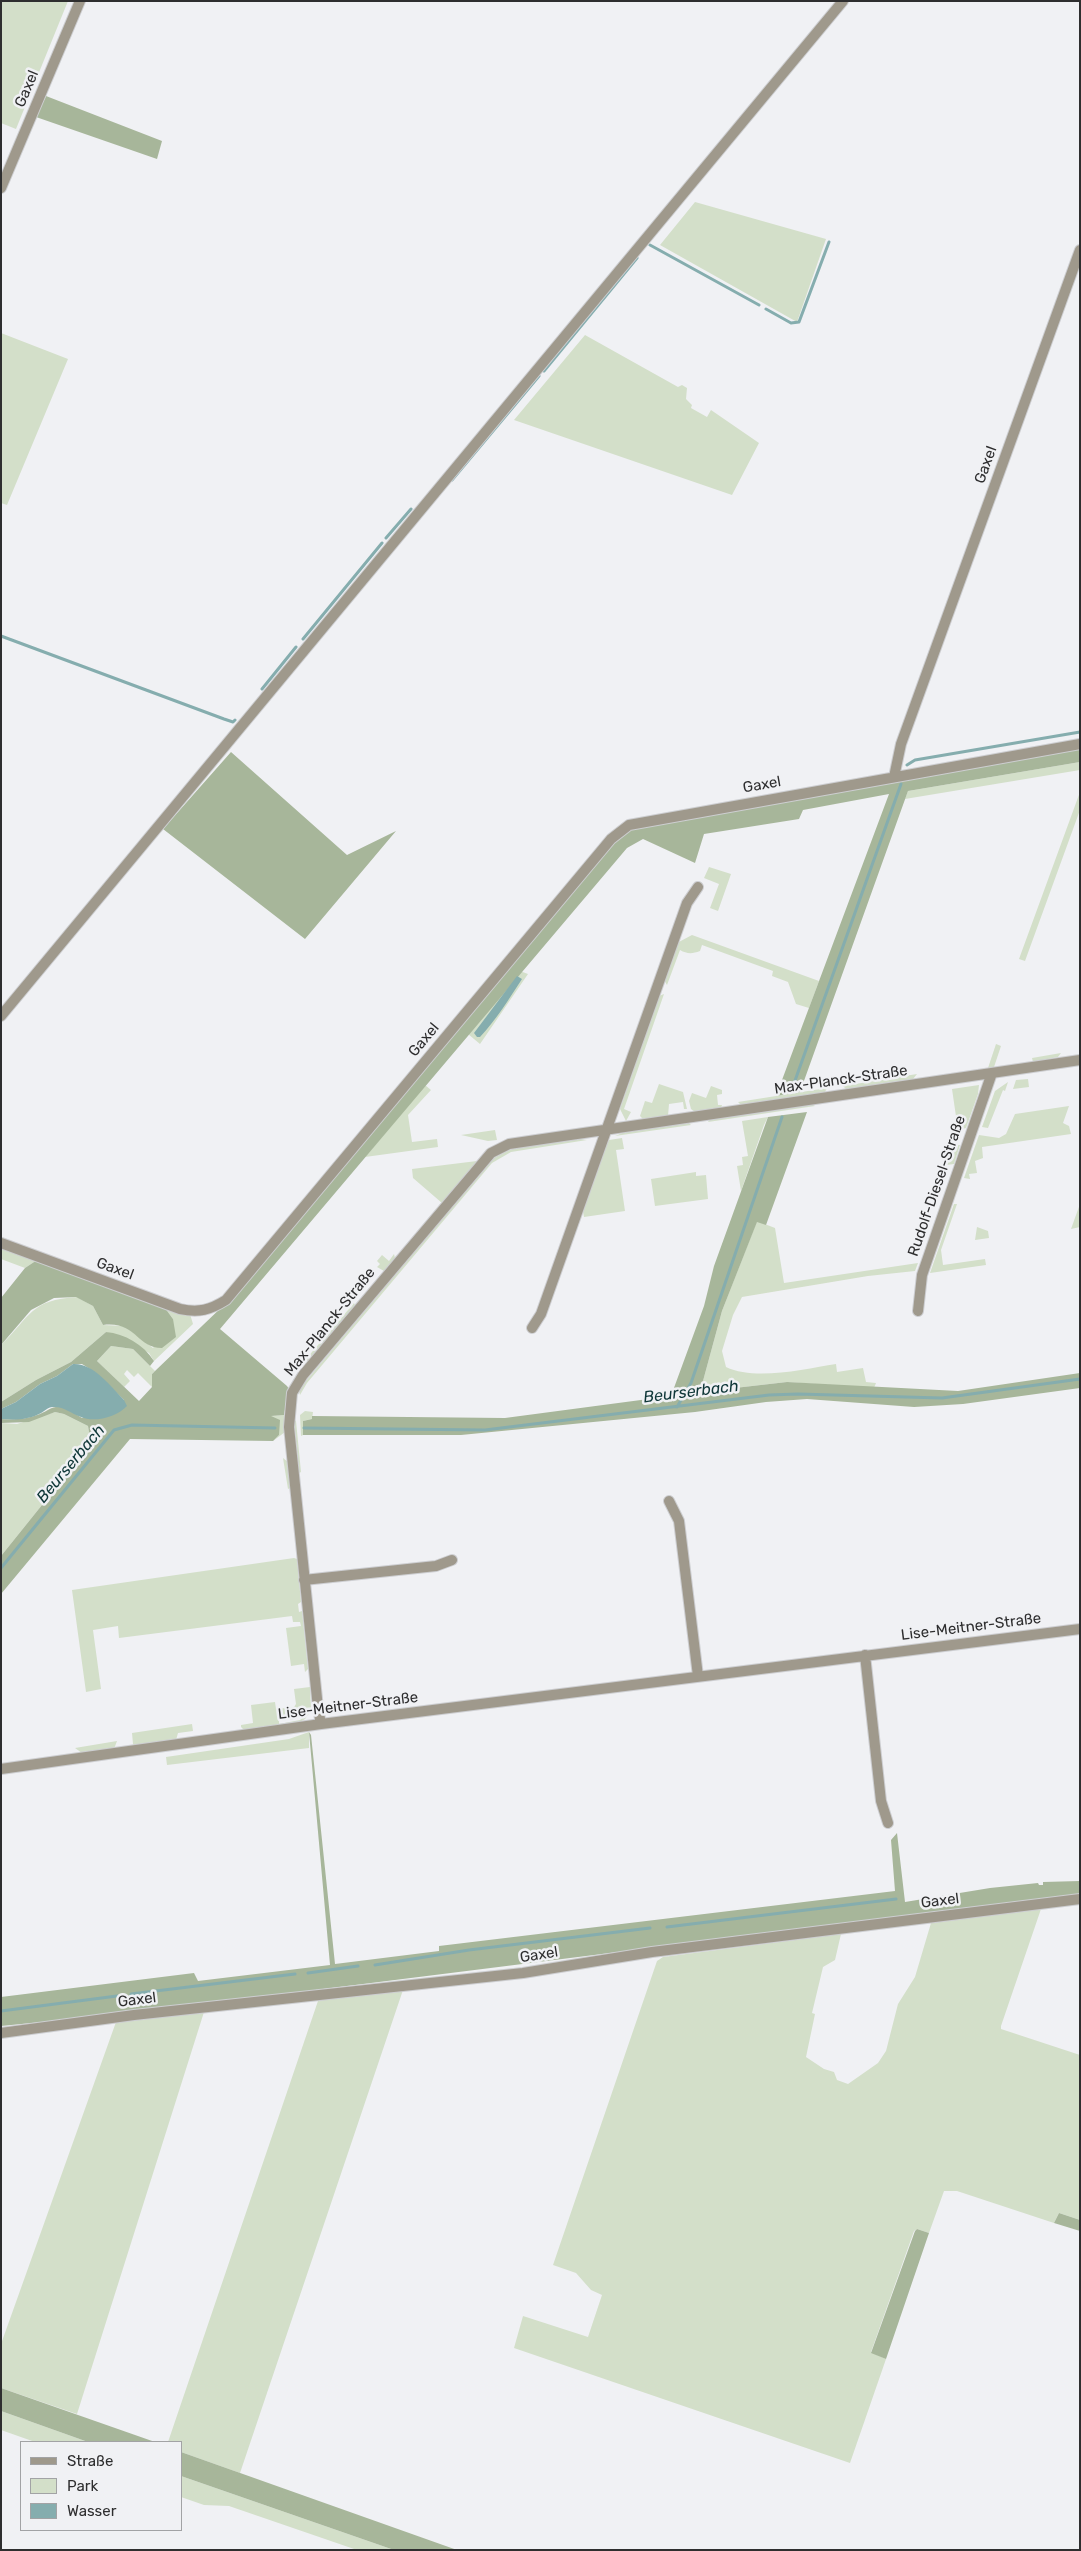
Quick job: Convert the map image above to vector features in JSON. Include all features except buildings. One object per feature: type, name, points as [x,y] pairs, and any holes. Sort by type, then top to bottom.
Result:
[{"type":"street","name":"Gaxel","points":[[1,188],[80,1]]},
{"type":"street","points":[[1,1016],[843,1]]},
{"type":"street","name":"Gaxel","points":[[894,776],[897,754],[1080,250]]},
{"type":"street","name":"Gaxel","points":[[1,1243],[180,1309],[204,1311],[215,1307],[226,1300],[619,832],[629,825],[1080,744]]},
{"type":"street","points":[[532,1328],[541,1314],[608,1131],[687,903],[698,887]]},
{"type":"street","name":"Max-Planck-Straße","points":[[321,1724],[289,1427],[290,1402],[296,1385],[491,1153],[509,1144],[608,1131],[1080,1060]]},
{"type":"street","name":"Rudolf-Diesel-Straße","points":[[918,1311],[922,1275],[992,1073]]},
{"type":"street","points":[[669,1501],[679,1521],[698,1676]]},
{"type":"street","points":[[304,1580],[436,1566],[452,1560]]},
{"type":"street","name":"Lise-Meitner-Straße","points":[[1,1769],[321,1724],[1080,1629]]},
{"type":"street","points":[[865,1655],[881,1801],[888,1823]]},
{"type":"street","name":"Gaxel","points":[[1,2033],[134,2015],[523,1973],[652,1952],[1080,1899]]},
{"type":"green space","points":[[1,1],[68,1],[16,129],[1,123]]},
{"type":"green space","points":[[46,96],[162,141],[157,159],[36,117]]},
{"type":"green space","points":[[695,202],[826,239],[797,322],[660,245]]},
{"type":"green space","points":[[1,333],[68,359],[7,505],[1,503]]},
{"type":"green space","points":[[585,335],[678,387],[682,385],[687,388],[686,399],[692,405],[691,408],[707,417],[711,410],[759,443],[732,495],[514,420]]},
{"type":"green space","points":[[1080,747],[1080,762],[908,791],[800,1092],[776,1096],[889,794],[803,810],[799,819],[704,834],[695,863],[643,839],[627,848],[220,1329],[289,1389],[284,1415],[271,1416],[280,1420],[279,1435],[273,1441],[130,1439],[1,1594],[1,1556],[91,1444],[88,1426],[64,1414],[55,1412],[29,1422],[1,1423],[1,1419],[30,1417],[58,1407],[65,1408],[82,1418],[124,1400],[93,1371],[82,1364],[73,1364],[57,1376],[40,1384],[16,1402],[1,1409],[1,1402],[36,1380],[71,1362],[106,1332],[120,1335],[133,1341],[145,1350],[154,1361],[150,1366],[133,1349],[111,1346],[97,1361],[139,1401],[152,1387],[152,1374],[226,1303],[609,845],[636,826]]},
{"type":"green space","points":[[231,752],[347,855],[396,831],[305,939],[163,829]]},
{"type":"green space","points":[[1080,762],[1080,770],[905,799],[908,791]]},
{"type":"green space","points":[[1080,792],[1080,810],[1025,961],[1019,959]]},
{"type":"green space","points":[[709,867],[731,874],[718,911],[710,908],[719,884],[704,878]]},
{"type":"green space","points":[[692,935],[819,981],[809,1008],[796,1004],[788,982],[772,976],[773,971],[702,945],[700,951],[694,953],[680,950],[667,985],[664,980],[677,943]]},
{"type":"green space","points":[[520,971],[528,974],[480,1044],[468,1034]]},
{"type":"green space","points":[[664,994],[624,1109],[631,1112],[626,1121],[620,1109],[659,996]]},
{"type":"green space","points":[[996,1044],[1001,1046],[994,1067],[988,1068]]},
{"type":"green space","points":[[1061,1053],[1058,1057],[1033,1062],[1032,1058]]},
{"type":"green space","points":[[917,1074],[913,1079],[846,1089],[843,1086]]},
{"type":"green space","points":[[1028,1079],[1029,1087],[1013,1089],[1016,1080]]},
{"type":"green space","points":[[1008,1082],[988,1128],[982,1127],[995,1091]]},
{"type":"green space","points":[[659,1084],[683,1092],[687,1109],[684,1109],[683,1102],[669,1104],[668,1116],[643,1119],[640,1116],[645,1101],[652,1103]]},
{"type":"green space","points":[[425,1085],[431,1090],[408,1115],[412,1142],[437,1139],[438,1147],[365,1157]]},
{"type":"green space","points":[[979,1085],[978,1094],[966,1128],[958,1130],[952,1089]]},
{"type":"green space","points":[[711,1086],[722,1090],[722,1094],[717,1095],[718,1105],[722,1105],[721,1108],[695,1112],[691,1109],[689,1101],[692,1093],[706,1098]]},
{"type":"green space","points":[[827,1088],[825,1092],[741,1105],[738,1102]]},
{"type":"green space","points":[[811,1104],[815,1106],[708,1122],[710,1119]]},
{"type":"green space","points":[[1069,1106],[1063,1123],[1069,1126],[1071,1134],[982,1147],[983,1158],[975,1161],[977,1173],[969,1174],[970,1179],[964,1178],[979,1135],[999,1138],[1006,1134],[1015,1114]]},
{"type":"green space","points":[[807,1112],[766,1225],[757,1222],[722,1311],[700,1392],[787,1382],[958,1391],[1080,1373],[1080,1388],[963,1404],[914,1407],[807,1399],[766,1402],[695,1412],[461,1435],[303,1435],[303,1421],[312,1419],[312,1416],[505,1418],[671,1396],[704,1306],[714,1266],[768,1117]]},
{"type":"green space","points":[[768,1117],[741,1191],[737,1166],[743,1165],[742,1157],[748,1156],[742,1121]]},
{"type":"green space","points":[[688,1122],[691,1125],[615,1136],[625,1132]]},
{"type":"green space","points":[[495,1130],[497,1140],[488,1141],[461,1135]]},
{"type":"green space","points":[[622,1138],[624,1149],[616,1150],[625,1211],[584,1217],[583,1212],[605,1147],[609,1140]]},
{"type":"green space","points":[[580,1139],[587,1140],[511,1152],[492,1163],[307,1383],[300,1395],[299,1391],[306,1381],[493,1158],[514,1148]]},
{"type":"green space","points":[[952,1145],[960,1145],[954,1164],[946,1165]]},
{"type":"green space","points":[[477,1161],[442,1203],[413,1178],[412,1169]]},
{"type":"green space","points":[[696,1172],[696,1176],[706,1175],[708,1199],[655,1206],[651,1179]]},
{"type":"green space","points":[[954,1204],[957,1204],[941,1250],[943,1265],[985,1259],[986,1265],[930,1273]]},
{"type":"green space","points":[[1080,1204],[1080,1227],[1071,1229]]},
{"type":"green space","points":[[757,1221],[775,1228],[784,1283],[918,1263],[915,1271],[868,1276],[742,1297],[733,1315],[722,1351],[726,1367],[738,1371],[765,1374],[836,1364],[837,1372],[863,1368],[866,1382],[876,1383],[874,1388],[787,1382],[700,1392],[722,1311]]},
{"type":"green space","points":[[977,1227],[988,1231],[989,1238],[975,1240]]},
{"type":"green space","points":[[1,1245],[37,1260],[25,1268],[1,1259]]},
{"type":"green space","points":[[394,1254],[395,1258],[384,1271],[377,1267],[380,1264],[377,1261],[382,1255],[389,1261]]},
{"type":"green space","points":[[37,1260],[165,1308],[173,1319],[176,1337],[162,1348],[153,1347],[123,1327],[103,1325],[93,1306],[76,1297],[54,1298],[31,1310],[1,1345],[1,1298],[25,1268]]},
{"type":"green space","points":[[77,1297],[93,1306],[103,1325],[125,1326],[153,1348],[173,1319],[165,1308],[190,1314],[193,1324],[154,1361],[149,1353],[106,1332],[71,1362],[36,1380],[1,1402],[1,1345],[40,1306],[61,1299]]},
{"type":"green space","points":[[354,1303],[355,1305],[304,1367],[300,1366]]},
{"type":"green space","points":[[111,1346],[133,1349],[155,1371],[152,1374],[152,1387],[138,1373],[134,1377],[127,1370],[124,1374],[130,1381],[124,1387],[97,1361]]},
{"type":"green space","points":[[305,1411],[313,1412],[312,1419],[303,1421],[303,1435],[301,1436],[300,1415]]},
{"type":"green space","points":[[55,1412],[64,1414],[88,1426],[91,1444],[1,1556],[1,1423],[17,1424]]},
{"type":"green space","points":[[284,1415],[285,1432],[273,1441],[279,1435],[270,1416]]},
{"type":"green space","points":[[294,1420],[296,1421],[301,1472],[299,1473]]},
{"type":"green space","points":[[283,1458],[288,1462],[290,1488],[288,1489]]},
{"type":"green space","points":[[297,1559],[301,1602],[298,1604],[299,1612],[302,1611],[308,1669],[305,1672],[304,1664],[291,1666],[286,1628],[301,1626],[300,1622],[293,1622],[292,1616],[119,1638],[118,1626],[93,1630],[101,1689],[86,1692],[72,1590]]},
{"type":"green space","points":[[310,1687],[311,1708],[306,1709],[295,1719],[279,1721],[279,1724],[300,1720],[310,1712],[305,1719],[298,1723],[245,1731],[241,1727],[241,1725],[253,1723],[251,1705],[275,1702],[276,1709],[294,1707],[296,1704],[294,1689]]},
{"type":"green space","points":[[192,1724],[193,1731],[178,1733],[176,1740],[135,1746],[133,1744],[132,1733]]},
{"type":"green space","points":[[309,1732],[309,1748],[167,1765],[166,1757],[289,1739]]},
{"type":"green space","points":[[309,1732],[311,1735],[335,1964],[439,1951],[439,1946],[895,1891],[891,1840],[897,1833],[905,1902],[990,1888],[1038,1883],[1043,1885],[1043,1882],[1080,1881],[1080,1894],[124,2014],[1,2026],[1,1997],[194,1973],[198,1981],[330,1965]]},
{"type":"green space","points":[[117,1741],[114,1749],[82,1753],[75,1748]]},
{"type":"green space","points":[[1041,1909],[1001,2029],[1080,2055],[1080,2220],[1059,2213],[1054,2223],[957,2191],[944,2191],[929,2233],[917,2229],[914,2231],[871,2352],[886,2359],[850,2463],[514,2348],[523,2316],[588,2337],[602,2295],[591,2290],[576,2273],[553,2265],[657,1961],[663,1957],[841,1934],[835,1960],[823,1967],[812,2013],[815,2014],[806,2057],[824,2069],[834,2072],[837,2080],[848,2084],[878,2063],[886,2051],[898,2004],[915,1977],[931,1923]]},
{"type":"green space","points":[[404,1987],[240,2473],[182,2452],[182,2441],[168,2441],[319,1998]]},
{"type":"green space","points":[[204,2012],[77,2414],[1,2388],[1,2344],[116,2022]]},
{"type":"green space","points":[[1059,2213],[1080,2220],[1080,2231],[1054,2223]]},
{"type":"green space","points":[[917,2229],[929,2233],[886,2359],[871,2353]]},
{"type":"green space","points":[[1,2388],[152,2441],[85,2441],[1,2411]]},
{"type":"green space","points":[[1,2411],[85,2441],[32,2441],[1,2430]]},
{"type":"green space","points":[[182,2452],[457,2550],[394,2550],[182,2476]]},
{"type":"green space","points":[[182,2476],[394,2550],[357,2550],[229,2506],[204,2505],[182,2497]]},
{"type":"water","points":[[517,976],[522,979],[497,1016],[480,1037],[477,1037],[474,1033]]},
{"type":"water","points":[[73,1364],[88,1367],[95,1371],[124,1400],[127,1406],[111,1416],[99,1419],[86,1419],[56,1407],[25,1418],[1,1419],[1,1409],[16,1402],[40,1384],[57,1376]]},
{"type":"waterway","points":[[766,309],[791,323],[799,322],[829,242]]},
{"type":"waterway","points":[[650,245],[759,305]]},
{"type":"waterway","points":[[544,371],[637,258]]},
{"type":"waterway","points":[[452,480],[539,376]]},
{"type":"waterway","points":[[386,538],[411,509]]},
{"type":"waterway","points":[[303,639],[382,543]]},
{"type":"waterway","points":[[1,636],[224,719],[233,722],[235,720]]},
{"type":"waterway","points":[[262,689],[296,647]]},
{"type":"waterway","points":[[907,765],[915,760],[1080,732]]},
{"type":"waterway","points":[[792,1089],[901,784]]},
{"type":"waterway","points":[[677,1407],[691,1383],[782,1117]]},
{"type":"waterway","name":"Beurserbach","points":[[304,1428],[485,1430],[769,1395],[798,1394],[942,1398],[1080,1379]]},
{"type":"waterway","name":"Beurserbach","points":[[1,1568],[114,1430],[132,1425],[275,1428]]},
{"type":"waterway","points":[[667,1927],[896,1899]]},
{"type":"waterway","points":[[375,1965],[469,1950],[650,1928]]},
{"type":"waterway","points":[[308,1973],[358,1966]]},
{"type":"waterway","points":[[131,1994],[295,1974]]},
{"type":"waterway","points":[[1,2011],[117,1996]]}]
